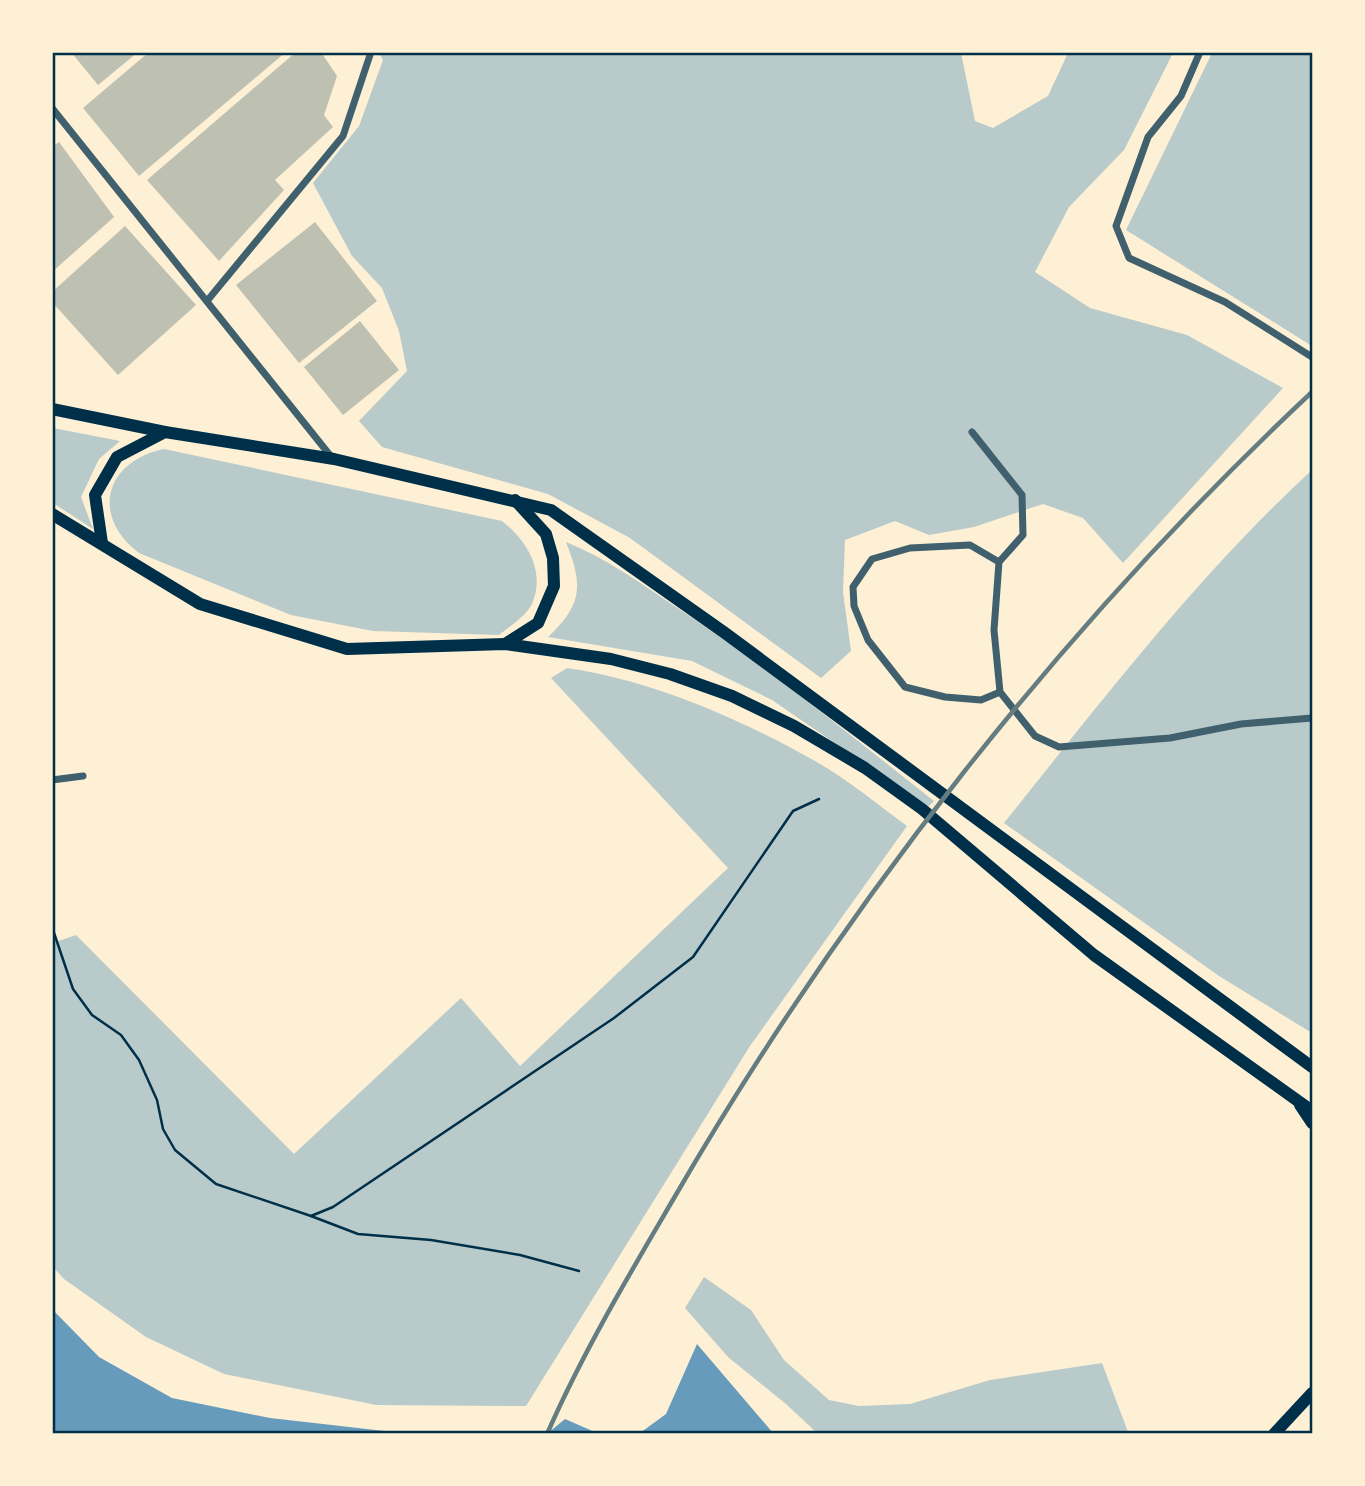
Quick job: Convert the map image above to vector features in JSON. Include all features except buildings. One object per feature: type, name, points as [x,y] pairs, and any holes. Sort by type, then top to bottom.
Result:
[{"type":"main road","points":[[52,409],[165,432],[334,459],[551,510],[724,633],[1312,1067]]},
{"type":"main road","points":[[102,543],[95,495],[117,457],[165,432]]},
{"type":"main road","points":[[505,644],[538,623],[554,586],[553,558],[546,534],[515,500]]},
{"type":"main road","points":[[52,514],[200,604],[347,649],[505,644],[611,659],[670,674],[732,696],[794,726],[865,768],[922,808],[1094,955],[1312,1111]]},
{"type":"main road","points":[[1282,1045],[1312,1060]]},
{"type":"main road","points":[[1294,1096],[1312,1123]]},
{"type":"main road","points":[[1274,1433],[1312,1393]]},
{"type":"street","points":[[207,301],[343,136],[371,52]]},
{"type":"street","points":[[1200,52],[1181,96],[1148,137],[1116,226],[1129,258],[1225,302],[1312,357]]},
{"type":"street","points":[[52,108],[334,459]]},
{"type":"street","points":[[972,432],[1022,495],[1023,535],[999,562],[994,630],[1000,692],[1035,736],[1059,747],[1170,738],[1241,724],[1312,718]]},
{"type":"street","points":[[999,562],[970,545],[910,548],[872,559],[853,587],[854,606],[869,640],[905,687],[945,697],[981,700],[1000,692]]},
{"type":"street","points":[[52,780],[83,776]]},
{"type":"path","points":[[311,1216],[333,1207],[578,1043],[693,957],[793,811],[819,799]]},
{"type":"path","points":[[52,927],[73,989],[92,1015],[121,1035],[139,1060],[157,1101],[163,1129],[174,1150],[216,1184],[358,1234],[431,1240],[520,1255],[579,1271]]},
{"type":"shaded area","points":[[379,53],[961,53],[975,121],[993,128],[1048,96],[1068,53],[1173,53],[1124,150],[1069,207],[1035,272],[1090,308],[1187,335],[1283,388],[1123,563],[1083,518],[1043,504],[974,527],[929,535],[895,521],[845,540],[843,592],[851,651],[821,678],[630,538],[548,494],[382,447],[359,421],[407,371],[399,331],[382,288],[352,256],[313,183],[359,126],[383,60]]},
{"type":"shaded area","points":[[1212,53],[1312,53],[1312,346],[1126,230]]},
{"type":"shaded area","points":[[53,428],[120,441],[99,459],[81,497],[93,529],[53,503]]},
{"type":"shaded area","points":[[164,449],[502,521],[519,538],[532,558],[537,580],[532,604],[522,617],[499,635],[373,631],[291,615],[139,553],[114,523],[110,507],[111,492],[117,477],[128,465],[144,455]]},
{"type":"shaded area","points":[[1312,470],[1312,1033],[1219,976],[1004,823],[1190,596]]},
{"type":"shaded area","points":[[566,542],[622,572],[742,653],[934,801],[928,807],[772,700],[692,661],[548,637],[574,604],[577,582]]},
{"type":"shaded area","points":[[567,668],[663,692],[757,730],[827,768],[907,826],[750,1046],[526,1406],[376,1405],[224,1374],[146,1337],[64,1279],[53,1267],[53,943],[76,935],[294,1154],[461,998],[520,1066],[728,868],[551,678]]},
{"type":"shaded area","points":[[704,1277],[751,1310],[784,1360],[829,1400],[859,1406],[910,1404],[990,1380],[1102,1363],[1128,1432],[817,1433],[728,1357],[685,1308]]},
{"type":"water","points":[[52,1309],[99,1357],[172,1398],[270,1418],[402,1433],[53,1433]]},
{"type":"water","points":[[697,1344],[773,1433],[640,1433],[666,1414]]},
{"type":"water","points":[[565,1419],[597,1433],[548,1433]]},
{"type":"railway","points":[[547,1434],[607,1314],[674,1198],[740,1089],[885,875],[1046,671],[1132,574],[1221,481],[1312,392]]}]
